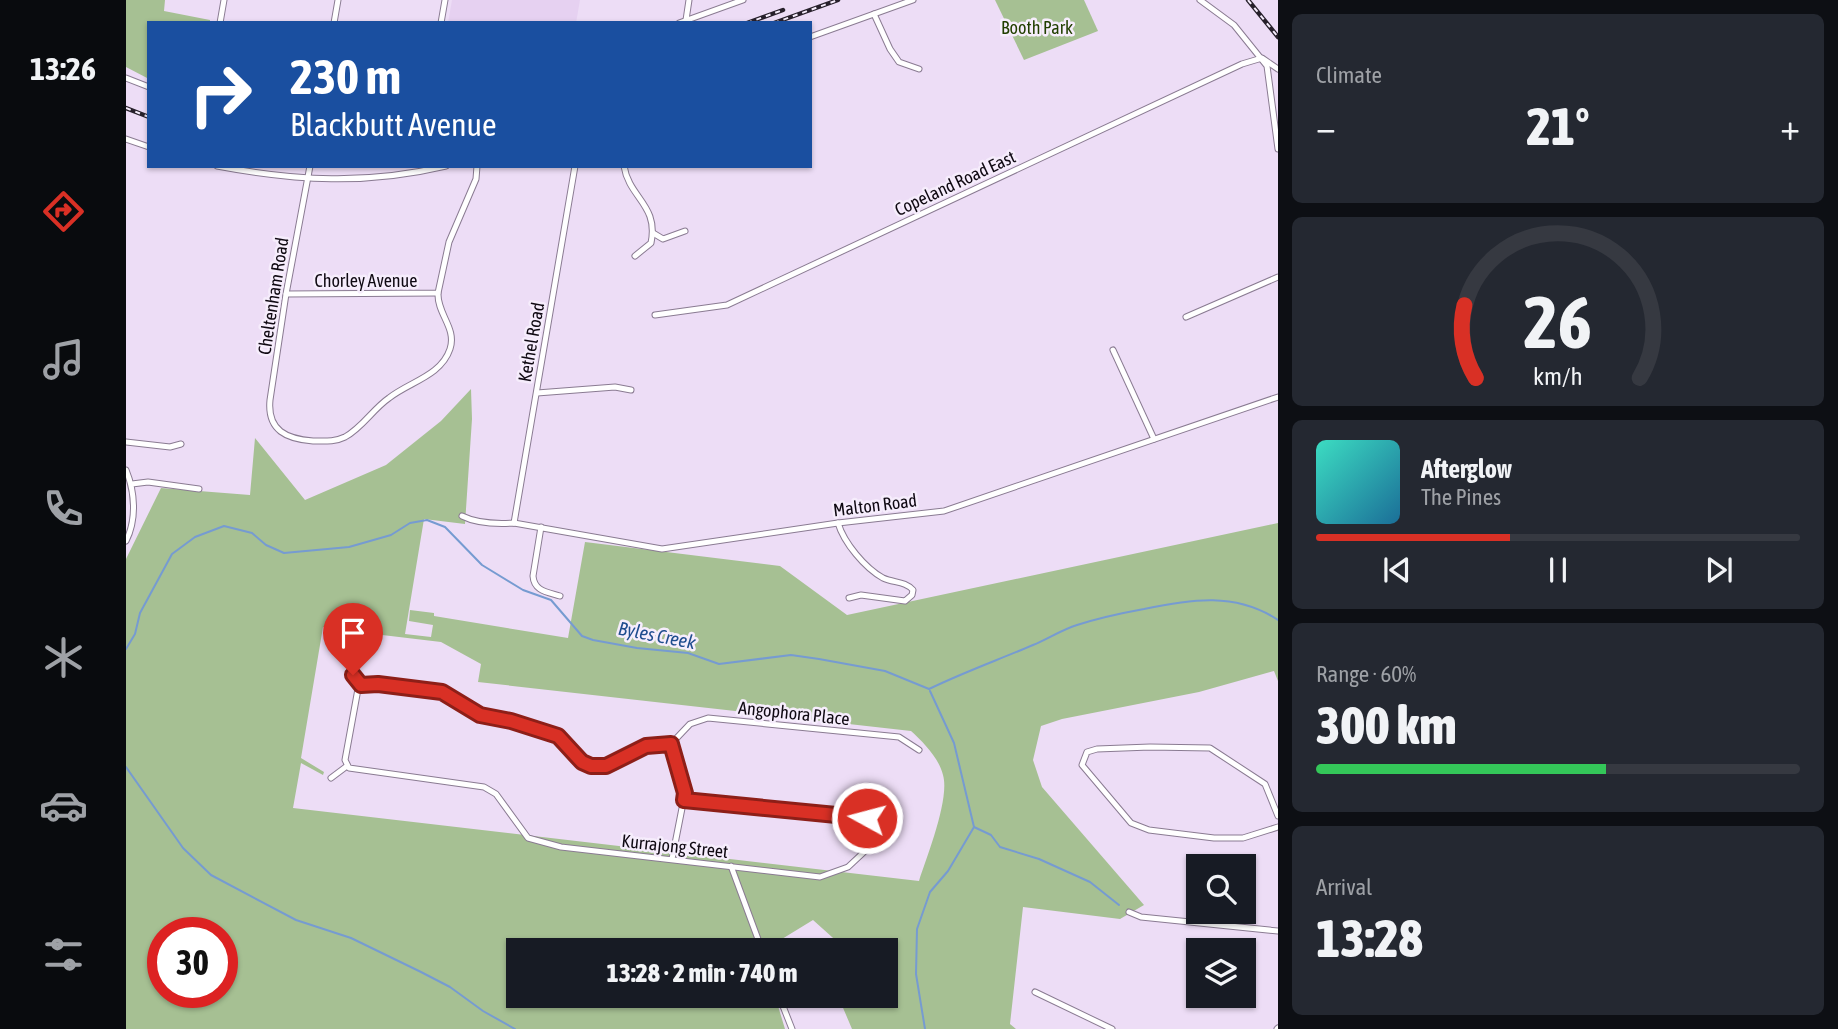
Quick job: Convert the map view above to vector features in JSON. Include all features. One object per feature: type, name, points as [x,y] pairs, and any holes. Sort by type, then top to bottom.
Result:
[{"type":"street","points":[[220,21],[224,0]]},
{"type":"street","points":[[334,21],[338,0]]},
{"type":"street","points":[[442,21],[445,0]]},
{"type":"street","points":[[689,0],[686,20],[743,0]]},
{"type":"street","points":[[812,36],[913,0]]},
{"type":"street","points":[[1200,0],[1234,25],[1262,58],[1278,71],[1270,77]]},
{"type":"street","points":[[874,14],[899,62],[919,69]]},
{"type":"street","points":[[1262,58],[1270,77],[1278,149]]},
{"type":"street","name":"Copeland Road East","points":[[655,315],[734,302],[1242,64],[1262,58]]},
{"type":"street","points":[[126,78],[147,86]]},
{"type":"street","points":[[126,139],[147,146]]},
{"type":"street","points":[[226,168],[307,179],[355,180],[435,168]]},
{"type":"street","name":"Chorley Avenue","points":[[286,294],[438,293],[449,242],[476,179],[477,168]]},
{"type":"street","name":"Kethel Road","points":[[514,523],[575,168]]},
{"type":"street","points":[[624,168],[653,223],[650,245],[635,256]]},
{"type":"street","name":"Cheltenham Road","points":[[309,169],[286,294],[270,406],[271,417],[278,429],[285,435],[298,439],[331,441],[344,437],[388,398],[440,367],[450,351],[452,338],[439,305],[438,293]]},
{"type":"street","points":[[653,233],[663,239],[685,231]]},
{"type":"street","points":[[1186,317],[1278,277]]},
{"type":"street","points":[[1113,350],[1154,439]]},
{"type":"street","points":[[537,393],[615,387],[631,390]]},
{"type":"street","name":"Malton Road","points":[[462,516],[662,549],[838,523],[944,511],[1278,397]]},
{"type":"street","points":[[126,442],[170,447],[181,444]]},
{"type":"street","points":[[126,470],[132,484],[134,500],[131,531],[126,541]]},
{"type":"street","points":[[132,484],[148,482],[200,488]]},
{"type":"street","points":[[838,523],[867,566],[884,579],[909,585],[914,590],[905,601],[861,595],[849,598]]},
{"type":"street","points":[[541,527],[534,583],[539,589],[560,596]]},
{"type":"street","points":[[353,675],[361,685]]},
{"type":"street","points":[[361,685],[378,684],[442,692],[480,715],[511,721],[558,736],[582,762],[591,766],[606,766],[646,746],[671,744],[685,793],[672,859]]},
{"type":"street","points":[[331,778],[347,766],[345,760],[361,685]]},
{"type":"street","name":"Angophora Place","points":[[671,744],[690,724],[708,718],[900,737],[919,750]]},
{"type":"street","points":[[1278,816],[1265,784],[1210,748],[1097,749],[1087,752],[1082,765],[1131,823],[1149,830],[1214,838],[1243,838],[1278,827]]},
{"type":"street","name":"Kurrajong Street","points":[[347,766],[353,770],[484,787],[496,794],[528,838],[561,847],[820,877],[848,867],[879,838],[876,825],[867,818],[684,800]]},
{"type":"street","points":[[730,866],[757,938]]},
{"type":"street","points":[[1129,912],[1141,916],[1278,931]]},
{"type":"street","points":[[1035,992],[1112,1029]]},
{"type":"street","points":[[784,1008],[792,1029]]},
{"type":"shaded area","points":[[452,0],[580,0],[576,21],[448,21]]},
{"type":"green space","points":[[126,0],[165,0],[164,11],[210,20],[147,21],[147,78],[126,67]]},
{"type":"green space","name":"Booth Park","points":[[995,0],[1084,0],[1098,31],[1024,60]]},
{"type":"green space","points":[[471,389],[472,419],[465,524],[424,519],[405,634],[431,637],[433,625],[409,621],[410,610],[568,638],[585,542],[780,566],[847,615],[1278,523],[1278,681],[1274,671],[1199,692],[1062,719],[1041,726],[1033,760],[1042,787],[1144,905],[1120,919],[1023,907],[1010,1024],[1016,1029],[852,1029],[843,1008],[898,1008],[898,938],[833,938],[813,920],[784,938],[506,938],[506,1008],[779,1008],[785,1029],[126,1029],[126,559],[161,488],[250,495],[255,438],[305,500],[386,465],[441,421]],"holes":[[[323,627],[353,632],[355,664],[358,664],[357,632],[441,642],[481,664],[478,682],[911,731],[938,762],[944,785],[937,828],[919,881],[293,808],[301,763],[323,775],[324,772],[301,758]]]},
{"type":"waterway","name":"Byles Creek","points":[[126,649],[135,634],[140,613],[172,554],[195,537],[224,526],[252,533],[266,545],[284,553],[349,547],[391,535],[410,523],[427,520],[445,527],[482,565],[523,590],[551,600],[582,636],[593,640],[688,653],[719,664],[791,655],[819,659],[885,671],[929,689],[1071,627],[1136,611],[1213,600],[1246,605],[1278,620]]},
{"type":"waterway","points":[[925,1029],[916,974],[917,929],[930,892],[948,871],[974,827],[954,743],[930,691]]},
{"type":"waterway","points":[[126,767],[183,848],[211,875],[296,920],[351,938],[421,972],[450,987],[483,1011],[515,1029]]},
{"type":"waterway","points":[[974,827],[991,835],[1000,847],[1039,859],[1090,882],[1119,905]]},
{"type":"railway","points":[[780,21],[838,0]]},
{"type":"railway","points":[[1248,0],[1278,37]]},
{"type":"railway","points":[[753,21],[783,10]]},
{"type":"railway","points":[[126,108],[147,116]]},
{"type":"route","points":[[353,675],[361,685],[378,684],[442,692],[480,715],[511,721],[558,736],[582,762],[591,766],[606,766],[646,746],[671,744],[685,793],[684,800],[867,818]]}]
